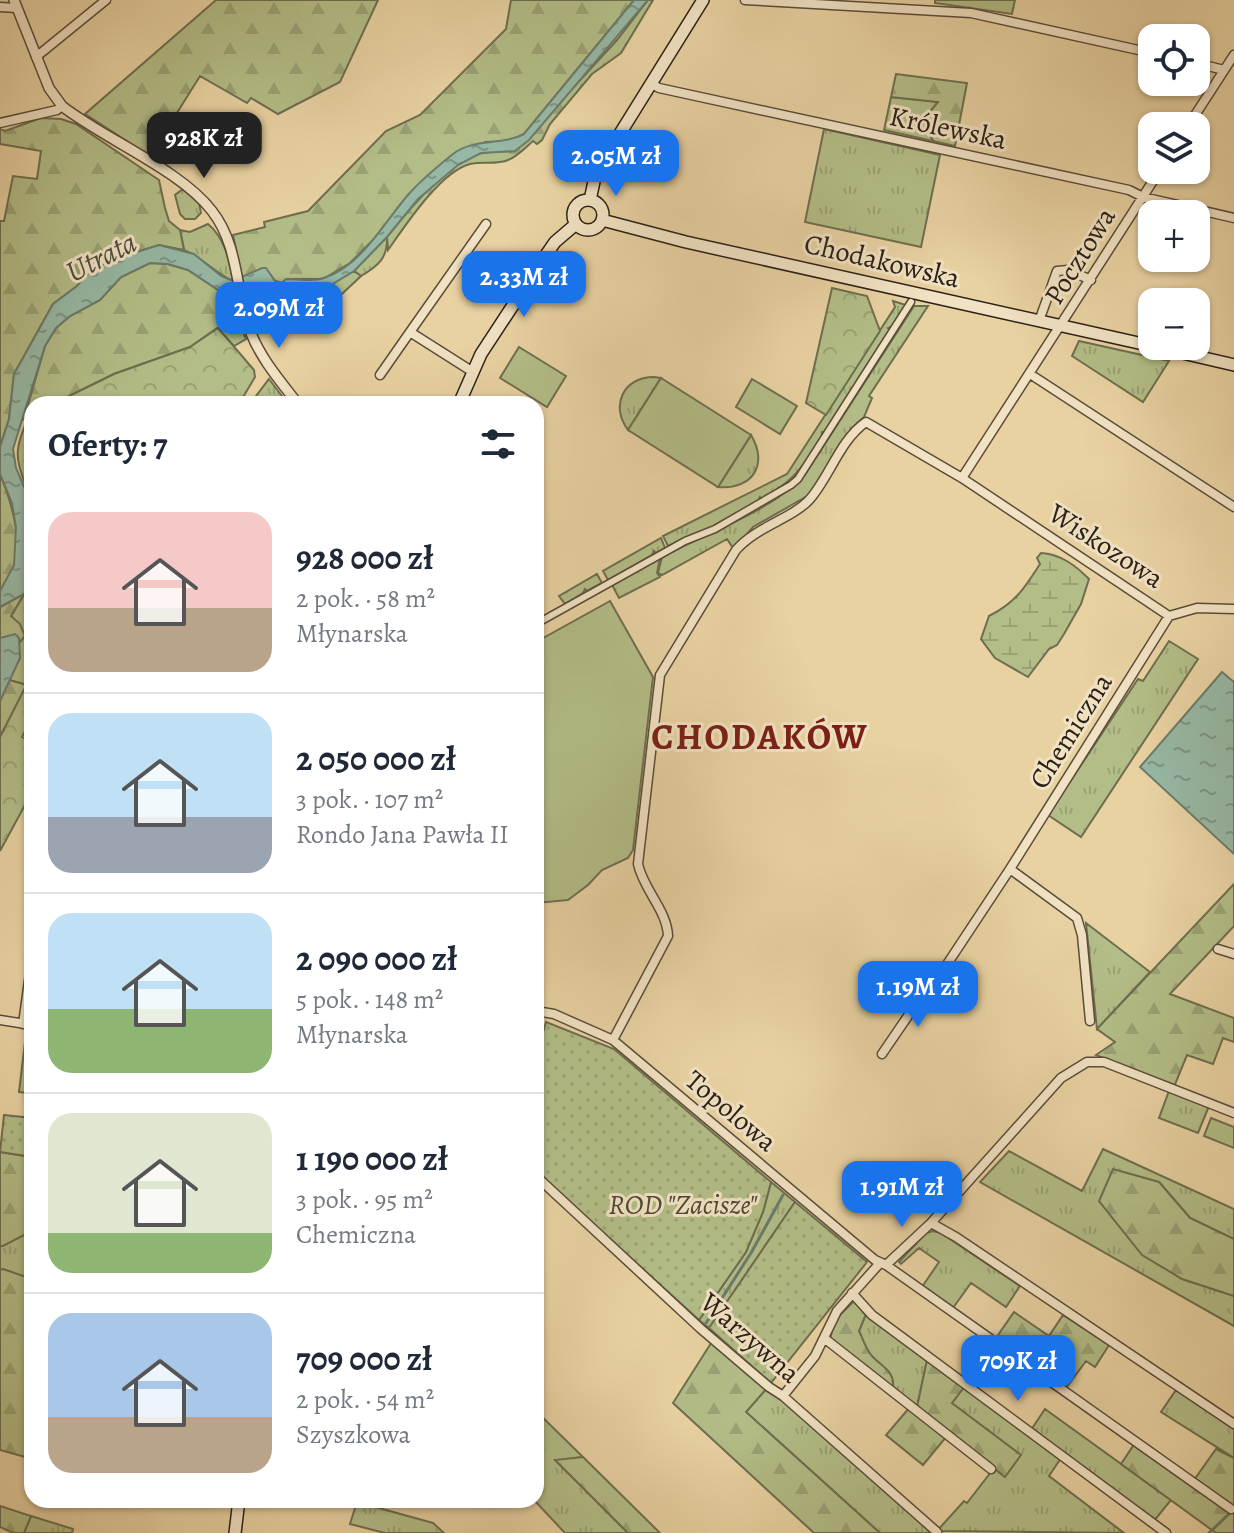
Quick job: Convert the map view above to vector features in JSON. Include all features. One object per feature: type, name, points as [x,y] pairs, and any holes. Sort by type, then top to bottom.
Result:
[{"type":"main road","points":[[590,200],[595,177],[603,161],[703,0]]},
{"type":"main road","points":[[590,200],[601,207],[602,220],[590,229],[582,229],[576,224],[573,214],[575,207],[580,202],[590,200]]},
{"type":"main road","name":"Chodakowska","points":[[602,220],[686,242],[1138,343]]},
{"type":"main road","points":[[462,396],[492,337],[546,255],[555,242],[576,224]]},
{"type":"main road","name":"Chodakowska","points":[[1210,359],[1234,365]]},
{"type":"main road","points":[[235,1533],[238,1508]]},
{"type":"street","points":[[36,57],[46,52],[106,0]]},
{"type":"street","points":[[745,0],[879,4],[971,13],[1138,50]]},
{"type":"street","points":[[0,7],[15,4],[49,88],[62,106],[184,185],[212,210],[224,232],[236,268],[242,305],[257,347],[292,396]]},
{"type":"street","points":[[1197,112],[1234,55]]},
{"type":"street","points":[[1210,66],[1224,70]]},
{"type":"street","name":"Królewska","points":[[652,84],[1129,190],[1143,197],[1234,218]]},
{"type":"street","points":[[0,123],[57,110],[62,106]]},
{"type":"street","name":"Pocztowa","points":[[962,478],[1151,184]]},
{"type":"street","points":[[380,375],[486,224]]},
{"type":"street","points":[[1039,321],[1057,271],[1068,270],[1091,280]]},
{"type":"street","points":[[544,620],[677,545],[715,529],[798,479],[911,302]]},
{"type":"street","points":[[410,332],[473,372]]},
{"type":"street","points":[[1030,374],[1234,507]]},
{"type":"street","name":"Wiskozowa","points":[[613,1040],[668,936],[664,919],[638,864],[658,682],[668,659],[736,550],[750,536],[810,499],[862,424],[872,424],[962,478],[1169,616],[1197,608],[1234,609]]},
{"type":"street","name":"Chemiczna","points":[[882,1054],[925,991],[934,984],[1010,869],[1169,616]]},
{"type":"street","points":[[1010,869],[1077,918],[1082,935],[1090,1021]]},
{"type":"street","points":[[1218,949],[1234,954]]},
{"type":"street","name":"Topolowa","points":[[544,1012],[613,1040],[883,1264],[1231,1509]]},
{"type":"street","points":[[0,1020],[24,1023]]},
{"type":"street","points":[[783,1396],[809,1365],[832,1317],[852,1293],[883,1264],[897,1258],[1061,1078],[1087,1062],[1104,1062],[1234,1113]]},
{"type":"street","name":"Warzywna","points":[[544,1183],[687,1316],[937,1532]]},
{"type":"street","points":[[931,1223],[1234,1424]]},
{"type":"street","points":[[852,1293],[872,1315],[1166,1533]]},
{"type":"street","points":[[824,1338],[991,1469]]},
{"type":"green space","points":[[216,0],[378,0],[340,82],[278,114],[251,98],[247,103],[200,76],[150,156],[85,114]]},
{"type":"green space","points":[[511,0],[634,0],[524,134],[511,141],[485,142],[408,195],[383,230],[350,263],[323,279],[287,279],[282,283],[275,281],[266,269],[242,277],[233,235],[265,227],[264,222],[308,211],[386,131],[420,115],[506,29]]},
{"type":"green space","points":[[648,0],[653,0],[621,53],[592,74],[550,124],[542,140],[537,144],[533,141],[508,160],[470,164],[447,177],[424,201],[388,250],[387,237],[418,201],[458,164],[487,152],[515,151],[617,40]]},
{"type":"green space","points":[[935,0],[1015,0],[1012,14],[935,3]]},
{"type":"green space","points":[[896,74],[967,83],[955,146],[933,141],[923,120],[938,102],[891,97]]},
{"type":"green space","points":[[891,97],[938,102],[923,120],[933,141],[884,130]]},
{"type":"green space","points":[[41,118],[76,124],[159,180],[169,221],[180,230],[184,250],[159,245],[118,258],[90,271],[77,286],[53,304],[14,374],[9,419],[0,447],[0,221],[4,221],[13,176],[37,179],[41,151],[0,144],[0,129],[5,131]]},
{"type":"green space","points":[[824,129],[940,155],[921,247],[805,222]]},
{"type":"green space","points":[[183,189],[199,203],[201,213],[195,219],[185,219],[180,214],[175,195]]},
{"type":"green space","points":[[208,224],[222,243],[233,281],[184,250],[180,230],[190,232]]},
{"type":"green space","points":[[387,237],[386,251],[377,265],[361,276],[354,271]]},
{"type":"green space","points":[[150,263],[188,270],[236,302],[236,316],[220,331],[217,328],[190,347],[114,374],[69,396],[31,396],[45,346],[56,328],[70,316],[100,300],[121,277]]},
{"type":"green space","points":[[354,271],[361,276],[342,294],[322,295],[305,305],[309,298]]},
{"type":"green space","points":[[832,288],[867,296],[880,331],[826,415],[806,403]]},
{"type":"green space","points":[[285,298],[309,298],[294,313],[277,318],[256,305],[260,321],[251,313],[246,300],[271,307]]},
{"type":"green space","points":[[893,301],[906,305],[893,326],[888,328],[890,330],[825,433],[822,432],[822,437],[797,472],[762,499],[760,497],[705,531],[668,546],[663,536],[787,474],[895,307]]},
{"type":"green space","points":[[914,306],[928,306],[869,396],[872,398],[864,417],[852,428],[809,495],[753,527],[735,548],[727,539],[662,575],[658,573],[662,557],[740,520],[796,484]]},
{"type":"green space","points":[[236,316],[246,339],[234,346],[220,331]]},
{"type":"green space","points":[[218,328],[254,370],[255,377],[244,396],[69,396],[114,374],[190,347]]},
{"type":"green space","points":[[1079,341],[1138,354],[1138,360],[1169,361],[1143,402],[1072,356]]},
{"type":"green space","points":[[519,347],[566,376],[547,407],[544,405],[544,396],[529,396],[500,378]]},
{"type":"green space","points":[[661,378],[628,430],[620,412],[623,394],[634,382]]},
{"type":"green space","points":[[661,378],[751,435],[718,487],[628,430]]},
{"type":"green space","points":[[269,379],[282,396],[256,396]]},
{"type":"green space","points":[[752,379],[797,406],[780,434],[736,407]]},
{"type":"green space","points":[[24,428],[24,482],[18,461]]},
{"type":"green space","points":[[751,435],[758,456],[754,473],[740,484],[718,487]]},
{"type":"green space","points":[[0,474],[14,518],[17,549],[15,564],[0,591]]},
{"type":"green space","points":[[661,538],[665,548],[656,553],[654,551],[608,580],[603,571]]},
{"type":"green space","points":[[1041,553],[1068,562],[1089,579],[1081,604],[1064,634],[1028,677],[995,658],[981,639],[989,616],[1006,606],[1024,588],[1040,564],[1037,558]]},
{"type":"green space","points":[[660,558],[657,573],[660,577],[619,598],[612,585]]},
{"type":"green space","points":[[597,574],[602,583],[587,591],[585,589],[565,604],[559,596]]},
{"type":"green space","points":[[24,594],[11,616],[20,624],[24,634],[18,644],[8,638],[0,638],[0,607]]},
{"type":"green space","points":[[24,595],[24,635],[11,616]]},
{"type":"green space","points":[[610,601],[653,677],[633,850],[628,858],[602,870],[568,900],[544,902],[544,638]]},
{"type":"green space","points":[[24,637],[24,684],[9,680],[20,658],[18,644]]},
{"type":"green space","points":[[1169,641],[1198,659],[1081,837],[1048,815],[1138,679],[1143,681]]},
{"type":"green space","points":[[9,680],[24,684],[24,691],[0,737],[0,701]]},
{"type":"green space","points":[[24,690],[24,807],[0,851],[0,737]]},
{"type":"green space","points":[[1234,884],[1234,926],[1170,994],[1234,1018],[1234,1042],[1223,1038],[1213,1064],[1187,1055],[1174,1087],[1096,1055],[1115,1042],[1097,1029]]},
{"type":"green space","points":[[1086,923],[1150,972],[1097,1029]]},
{"type":"green space","name":"ROD \"Zacisze\"","points":[[546,1022],[614,1049],[771,1182],[763,1212],[746,1252],[699,1320],[544,1179]]},
{"type":"green space","points":[[24,1051],[24,1092],[19,1092]]},
{"type":"green space","points":[[1169,1091],[1209,1106],[1198,1133],[1159,1118]]},
{"type":"green space","points":[[4,1115],[24,1117],[24,1156],[0,1152]]},
{"type":"green space","points":[[1211,1118],[1234,1127],[1234,1148],[1204,1136]]},
{"type":"green space","points":[[1103,1149],[1234,1209],[1234,1239],[1190,1218],[1159,1182],[1182,1279],[1234,1296],[1234,1326],[980,1182],[1009,1151],[1082,1191]]},
{"type":"green space","points":[[0,1152],[24,1156],[24,1235],[0,1246]]},
{"type":"green space","points":[[1113,1169],[1159,1182],[1190,1218],[1234,1239],[1234,1296],[1182,1279],[1142,1255],[1099,1201]]},
{"type":"green space","points":[[771,1182],[795,1202],[709,1328],[699,1320],[746,1252],[763,1212]]},
{"type":"green space","name":"ROD \"Zacisze\"","points":[[795,1202],[867,1262],[771,1383],[709,1328]]},
{"type":"green space","points":[[926,1233],[941,1233],[1020,1286],[1006,1307],[971,1283],[953,1308],[922,1287],[939,1262],[919,1248],[901,1264],[899,1262]]},
{"type":"green space","points":[[24,1235],[24,1277],[0,1270],[0,1246]]},
{"type":"green space","points":[[0,1270],[24,1276],[24,1457],[0,1450]]},
{"type":"green space","points":[[854,1301],[866,1314],[859,1331],[868,1351],[890,1373],[893,1388],[830,1339],[835,1320]]},
{"type":"green space","points":[[1014,1312],[1049,1336],[1063,1315],[1109,1345],[1095,1367],[1086,1361],[1066,1388],[996,1338]]},
{"type":"green space","points":[[866,1314],[927,1360],[917,1407],[893,1388],[889,1373],[867,1350],[859,1331]]},
{"type":"green space","points":[[713,1340],[767,1388],[746,1412],[880,1533],[814,1533],[673,1403]]},
{"type":"green space","points":[[927,1360],[964,1387],[952,1403],[1021,1455],[1005,1477],[917,1407]]},
{"type":"green space","points":[[964,1387],[1061,1458],[1049,1476],[1124,1533],[937,1531],[964,1501],[967,1503],[994,1468],[952,1403]]},
{"type":"green space","points":[[767,1388],[933,1533],[880,1533],[746,1412]]},
{"type":"green space","points":[[1176,1390],[1234,1429],[1234,1458],[1161,1412]]},
{"type":"green space","points":[[910,1407],[947,1436],[923,1465],[886,1435]]},
{"type":"green space","points":[[1045,1409],[1171,1500],[1154,1521],[1031,1430]]},
{"type":"green space","points":[[544,1419],[583,1457],[556,1461],[628,1533],[565,1533],[542,1508],[544,1508]]},
{"type":"green space","points":[[1135,1443],[1234,1513],[1234,1533],[1216,1533],[1121,1464]]},
{"type":"green space","points":[[1216,1449],[1234,1458],[1234,1509],[1194,1480]]},
{"type":"green space","points":[[583,1457],[660,1533],[628,1533],[555,1460]]},
{"type":"green space","points":[[0,1506],[31,1516],[24,1533],[13,1533],[0,1527]]},
{"type":"green space","points":[[355,1508],[379,1508],[433,1523],[444,1533],[385,1533],[350,1524]]},
{"type":"green space","points":[[31,1516],[73,1529],[72,1533],[24,1533]]},
{"type":"water","points":[[634,0],[648,0],[529,140],[515,151],[481,153],[458,165],[418,199],[354,271],[309,298],[285,298],[271,307],[246,300],[236,302],[188,270],[150,263],[121,277],[100,300],[70,316],[56,328],[45,346],[29,396],[24,396],[24,414],[13,449],[16,468],[24,486],[24,594],[0,607],[0,591],[14,565],[16,527],[12,503],[0,474],[0,447],[9,419],[14,374],[53,304],[77,286],[90,271],[159,245],[194,254],[221,276],[233,281],[262,268],[266,268],[275,281],[282,283],[286,279],[320,279],[337,272],[360,254],[412,190],[453,154],[469,146],[524,134]]},
{"type":"water","points":[[15,634],[19,638],[20,658],[0,701],[0,638]]},
{"type":"water","points":[[1222,672],[1234,682],[1234,854],[1140,767]]},
{"type":"waterway","points":[[706,1323],[751,1253],[783,1195]]},
{"type":"waterway","points":[[1209,1533],[1231,1512]]},
{"type":"district","name":"CHODAKÓW","points":[[760,736]]},
{"type":"water label","name":"Utrata","points":[[101,257]]}]
